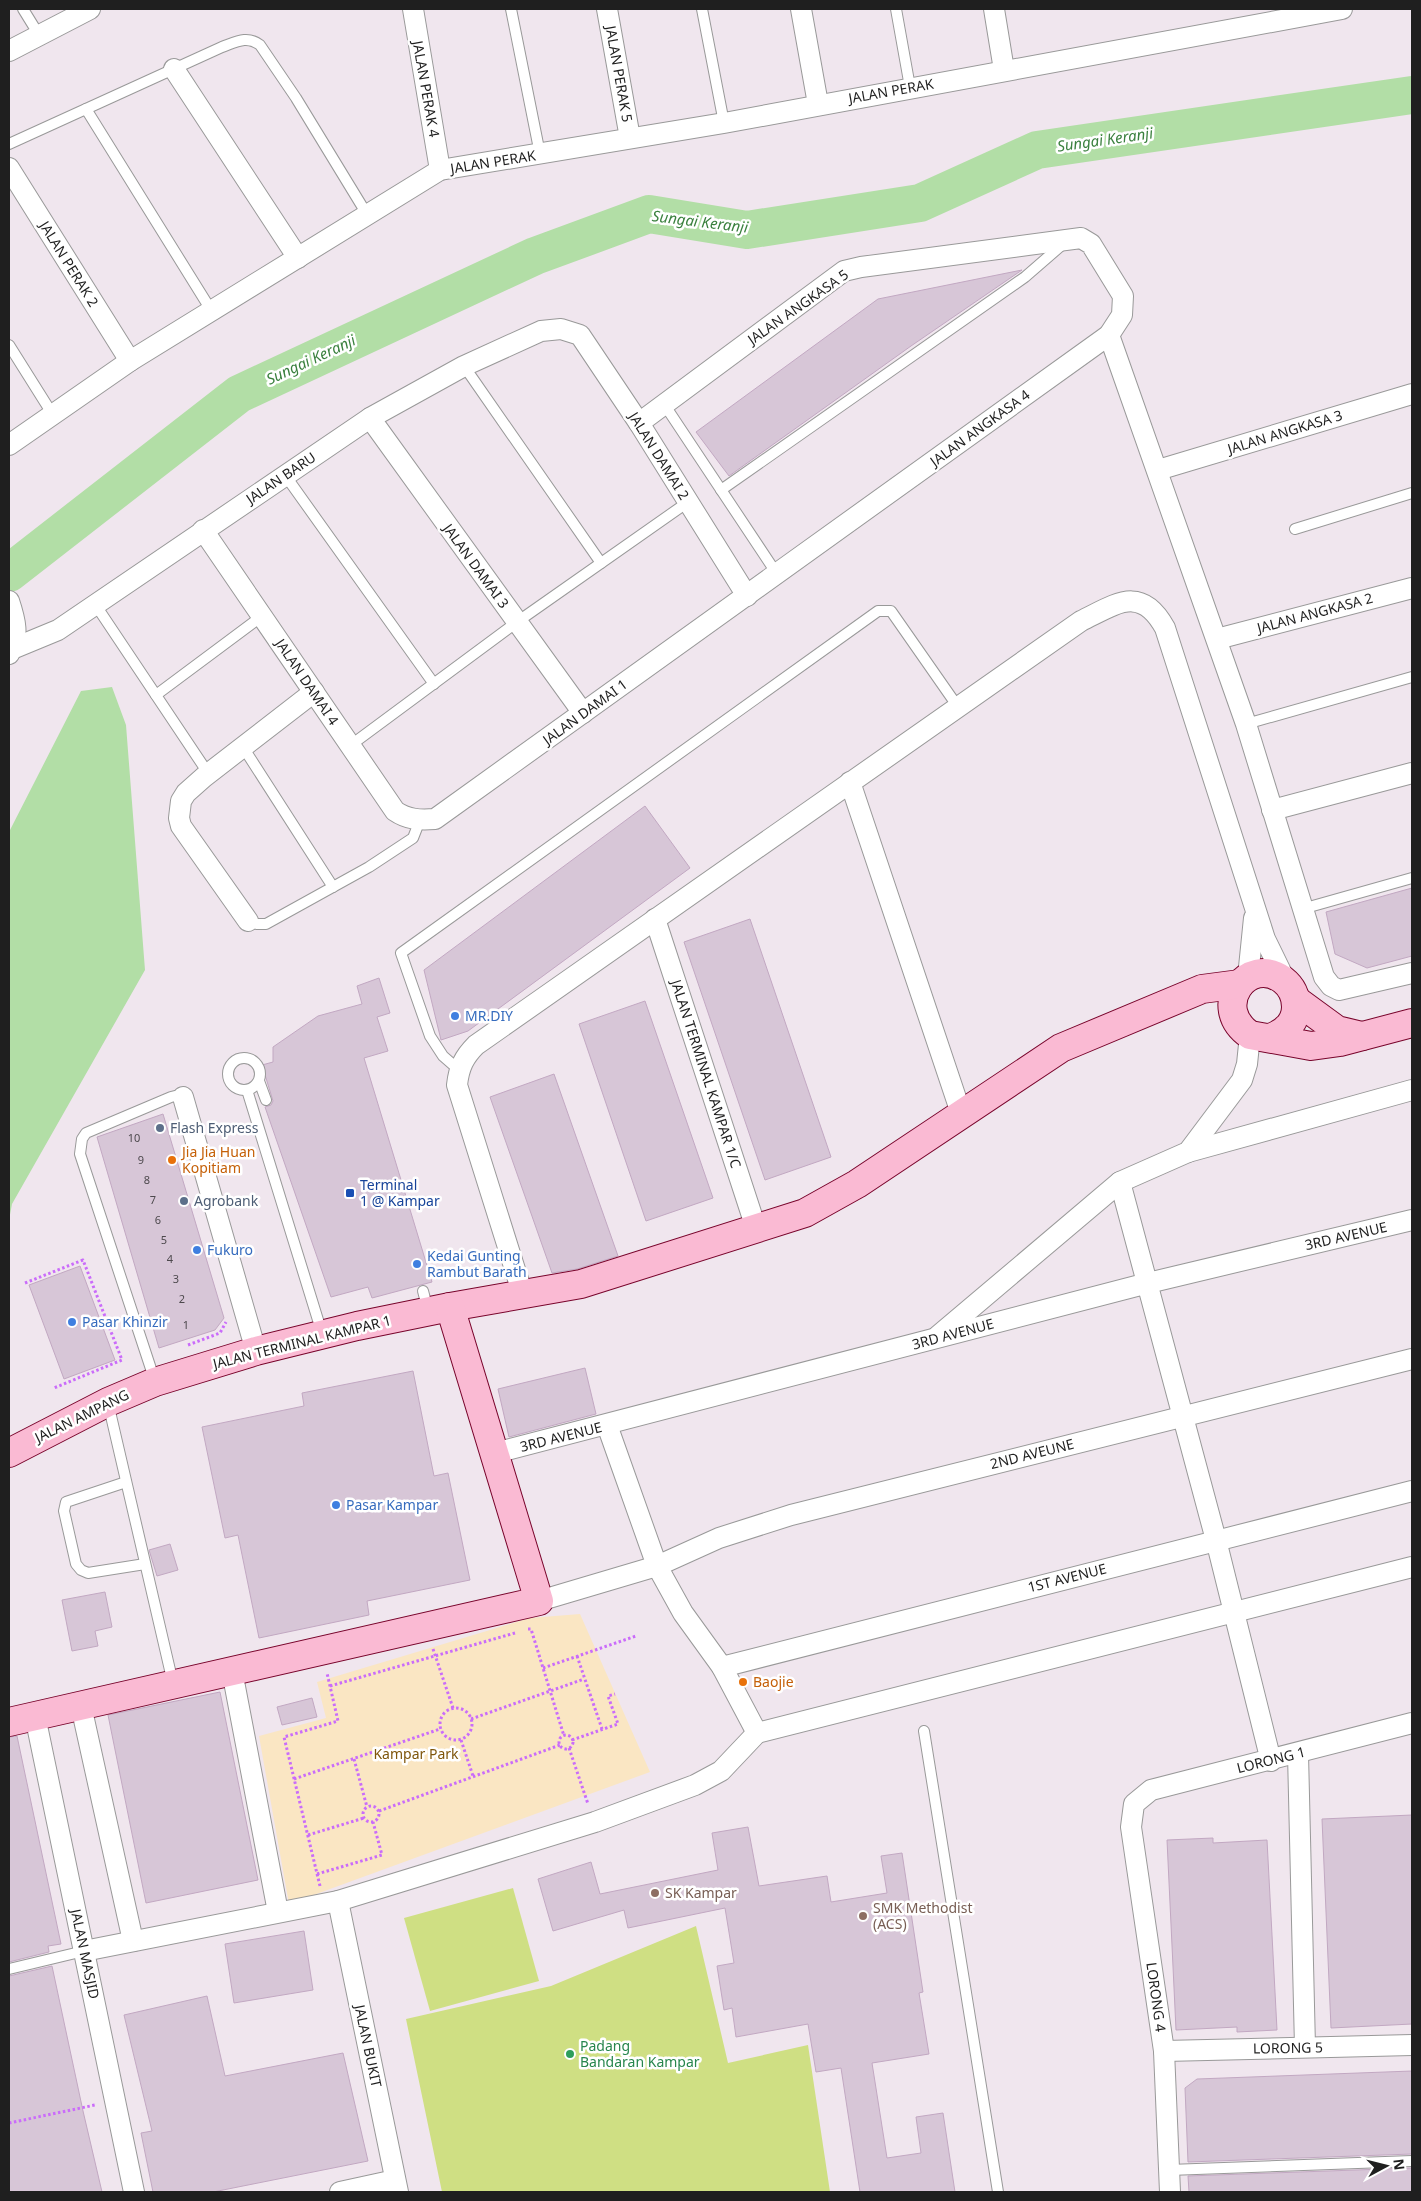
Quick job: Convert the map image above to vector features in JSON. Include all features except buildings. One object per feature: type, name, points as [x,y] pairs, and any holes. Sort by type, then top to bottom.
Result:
[{"type":"street","points":[[9,50],[90,9]]},
{"type":"street","name":"JALAN PERAK 4","points":[[412,9],[440,170]]},
{"type":"street","name":"JALAN PERAK 5","points":[[607,9],[630,138]]},
{"type":"street","points":[[800,9],[818,104]]},
{"type":"street","points":[[994,9],[1004,70]]},
{"type":"street","name":"JALAN PERAK","points":[[440,170],[724,123],[910,87],[1342,9]]},
{"type":"street","points":[[174,69],[298,258]]},
{"type":"street","name":"JALAN PERAK 2","points":[[9,168],[130,361]]},
{"type":"street","points":[[9,445],[130,361],[440,170]]},
{"type":"street","name":"JALAN ANGKASA 4","points":[[747,596],[1110,335],[1122,315],[1123,296],[1091,244],[1081,238],[1070,238]]},
{"type":"street","name":"JALAN ANGKASA 5","points":[[638,423],[844,271],[1070,238]]},
{"type":"street","name":"JALAN BARU","points":[[10,651],[58,630],[370,418],[464,366],[541,331],[561,329]]},
{"type":"street","name":"JALAN DAMAI 2","points":[[561,329],[580,336],[638,423],[747,596]]},
{"type":"street","points":[[1110,335],[1246,724],[1324,977],[1331,986],[1339,990],[1412,973]]},
{"type":"street","name":"JALAN ANGKASA 3","points":[[1158,470],[1412,394]]},
{"type":"street","name":"JALAN DAMAI 3","points":[[370,418],[583,713]]},
{"type":"street","name":"JALAN DAMAI 4","points":[[203,530],[395,810],[404,817],[420,820]]},
{"type":"street","name":"JALAN ANGKASA 2","points":[[1217,639],[1412,588]]},
{"type":"street","name":"JALAN DAMAI 1","points":[[420,820],[436,819],[747,596]]},
{"type":"street","points":[[523,1295],[457,1085],[459,1070],[465,1056],[476,1045],[1081,621],[1112,606],[1133,600],[1143,602],[1157,614],[1164,628],[1255,908],[1275,962],[1291,991],[1296,1010],[1288,1028],[1280,1034],[1260,1036]]},
{"type":"street","name":"JALAN BARU","points":[[9,601],[16,621],[10,651]]},
{"type":"street","points":[[248,921],[181,826],[179,818],[181,801],[186,793],[208,773],[314,692]]},
{"type":"street","points":[[1272,810],[1412,772]]},
{"type":"street","points":[[850,782],[962,1116]]},
{"type":"street","points":[[1255,908],[1252,954],[1244,981],[1232,1002],[1232,1012],[1242,1030],[1260,1036],[1311,1046],[1340,1042],[1412,1023]]},
{"type":"street","name":"JALAN TERMINAL KAMPAR 1/C","points":[[655,919],[756,1228]]},
{"type":"street","points":[[1244,981],[1258,974],[1268,973],[1336,1030],[1362,1036]]},
{"type":"street","name":"JALAN TERMINAL KAMPAR 1","points":[[155,1382],[256,1351],[434,1303],[523,1295],[581,1284],[805,1213],[857,1184],[962,1116],[1061,1048],[1202,989],[1244,981]]},
{"type":"street","points":[[1165,1006],[1198,1005],[1217,1007],[1232,1012]]},
{"type":"street","points":[[1188,1152],[1242,1080],[1260,1036]]},
{"type":"street","points":[[934,1339],[1120,1182],[1188,1152],[1412,1090]]},
{"type":"street","points":[[183,1097],[256,1351]]},
{"type":"street","points":[[1120,1182],[1184,1415],[1271,1760]]},
{"type":"street","name":"3RD AVENUE","points":[[495,1454],[1148,1283],[1412,1220]]},
{"type":"street","points":[[9,1722],[539,1601],[495,1454],[434,1303]]},
{"type":"street","name":"2ND AVEUNE","points":[[539,1601],[657,1566],[719,1538],[792,1515],[1412,1359]]},
{"type":"street","name":"JALAN AMPANG","points":[[9,1452],[108,1402],[155,1382]]},
{"type":"street","points":[[607,1425],[657,1566],[683,1613],[722,1667],[757,1733]]},
{"type":"street","name":"1ST AVENUE","points":[[722,1667],[1412,1491]]},
{"type":"street","points":[[84,1951],[331,1902],[595,1822],[695,1785],[721,1771],[757,1733],[1412,1567]]},
{"type":"street","points":[[232,1671],[278,1912]]},
{"type":"street","points":[[81,1706],[133,1941]]},
{"type":"street","name":"JALAN MASJID","points":[[35,1716],[134,2192]]},
{"type":"street","name":"LORONG 1","points":[[1134,1804],[1151,1790],[1298,1754],[1412,1723]]},
{"type":"street","points":[[1298,1754],[1305,2047]]},
{"type":"street","name":"LORONG 4","points":[[1134,1804],[1131,1827],[1164,2051],[1170,2192]]},
{"type":"street","name":"JALAN BUKIT","points":[[331,1902],[397,2186]]},
{"type":"street","name":"LORONG 5","points":[[1164,2051],[1412,2045]]},
{"type":"street","points":[[340,2192],[397,2186]]},
{"type":"lane","points":[[23,9],[39,35]]},
{"type":"lane","points":[[511,9],[540,154]]},
{"type":"lane","points":[[702,9],[724,123]]},
{"type":"lane","points":[[896,9],[910,87]]},
{"type":"lane","points":[[9,144],[245,39],[260,45],[296,98],[368,216]]},
{"type":"lane","points":[[86,109],[211,310]]},
{"type":"lane","points":[[721,490],[1025,277],[1070,238]]},
{"type":"lane","points":[[9,345],[53,414]]},
{"type":"lane","points":[[464,366],[601,563]]},
{"type":"lane","points":[[664,404],[777,574]]},
{"type":"lane","points":[[285,475],[434,684]]},
{"type":"lane","points":[[1294,529],[1412,493]]},
{"type":"lane","points":[[351,745],[517,622],[688,502]]},
{"type":"lane","points":[[94,604],[208,773]]},
{"type":"lane","points":[[459,1070],[443,1056],[430,1036],[401,952],[878,611],[891,611],[958,707]]},
{"type":"lane","points":[[156,695],[262,616]]},
{"type":"lane","points":[[1246,724],[1412,677]]},
{"type":"lane","points":[[243,747],[333,887]]},
{"type":"lane","points":[[248,921],[266,924],[369,867],[413,838],[420,820]]},
{"type":"lane","points":[[1302,909],[1412,878]]},
{"type":"lane","points":[[259,1081],[252,1089],[246,1090],[234,1086],[229,1080],[230,1066],[241,1058],[248,1058],[254,1062],[260,1074],[259,1081],[266,1100]]},
{"type":"lane","points":[[246,1090],[322,1334]]},
{"type":"lane","points":[[155,1382],[80,1154],[82,1139],[86,1133],[171,1097],[179,1095],[183,1097]]},
{"type":"lane","points":[[108,1402],[174,1684]]},
{"type":"lane","points":[[126,1482],[66,1502],[64,1511],[76,1564],[81,1570],[88,1573],[146,1564]]},
{"type":"lane","points":[[924,1731],[998,2192]]},
{"type":"lane","points":[[9,1969],[84,1951]]},
{"type":"lane","points":[[1169,2170],[1412,2161]]},
{"type":"path","points":[[25,1283],[83,1260],[122,1360],[54,1388]]},
{"type":"path","points":[[184,1346],[220,1333],[229,1318]]},
{"type":"path","points":[[425,1627],[453,1708]]},
{"type":"path","points":[[330,1686],[531,1629],[564,1736]]},
{"type":"path","points":[[543,1668],[636,1636]]},
{"type":"path","points":[[322,1650],[338,1721],[284,1737],[317,1874],[331,1902]]},
{"type":"path","points":[[576,1656],[602,1730]]},
{"type":"path","points":[[471,1719],[584,1678]]},
{"type":"path","points":[[572,1740],[618,1724],[608,1696],[615,1694]]},
{"type":"path","points":[[453,1708],[464,1710],[471,1719],[469,1734],[461,1740],[446,1738],[440,1729],[440,1718],[444,1712],[453,1708]]},
{"type":"path","points":[[294,1780],[440,1729]]},
{"type":"path","points":[[564,1736],[570,1736],[572,1740],[572,1745],[569,1748],[564,1749],[560,1745],[559,1740],[564,1736]]},
{"type":"path","points":[[461,1740],[472,1776]]},
{"type":"path","points":[[378,1811],[560,1745]]},
{"type":"path","points":[[569,1748],[595,1822]]},
{"type":"path","points":[[354,1758],[367,1806],[363,1813],[364,1818]]},
{"type":"path","points":[[367,1806],[375,1807],[378,1811],[378,1818],[373,1822]]},
{"type":"path","points":[[308,1835],[364,1818],[373,1822]]},
{"type":"path","points":[[317,1874],[382,1855],[373,1822]]},
{"type":"path","points":[[9,2123],[115,2100]]},
{"type":"green space","name":"Kampar Park","points":[[580,1614],[650,1772],[289,1904],[259,1736],[326,1718],[317,1682],[530,1618]]},
{"type":"shaded area","points":[[112,687],[126,725],[145,970],[12,1204],[9,1220],[9,832],[81,691]]},
{"type":"shaded area","points":[[513,1888],[539,1981],[430,2011],[404,1918]]},
{"type":"shaded area","name":"Padang Bandaran Kampar","points":[[696,1926],[728,2063],[808,2045],[830,2192],[442,2192],[406,2019],[551,1986]]},
{"type":"waterway","name":"Sungai Keranji","points":[[9,573],[239,394],[535,256],[649,214],[747,230],[920,203],[1037,150],[1412,95]]},
{"type":"place","name":"MR.DIY","points":[[455,1016]]},
{"type":"place","name":"Flash Express","points":[[160,1128]]},
{"type":"place","name":"Jia Jia Huan Kopitiam","points":[[172,1160]]},
{"type":"place","name":"Terminal 1 @ Kampar","points":[[350,1193]]},
{"type":"place","name":"Agrobank","points":[[184,1201]]},
{"type":"place","name":"Fukuro","points":[[197,1250]]},
{"type":"place","name":"Kedai Gunting Rambut Barath","points":[[417,1264]]},
{"type":"place","name":"Pasar Khinzir","points":[[72,1322]]},
{"type":"place","name":"Pasar Kampar","points":[[336,1505]]},
{"type":"place","name":"Baojie","points":[[743,1682]]},
{"type":"place","name":"SK Kampar","points":[[655,1893]]},
{"type":"place","name":"SMK Methodist (ACS)","points":[[863,1916]]},
{"type":"place","name":"Padang Bandaran Kampar","points":[[570,2054]]}]
